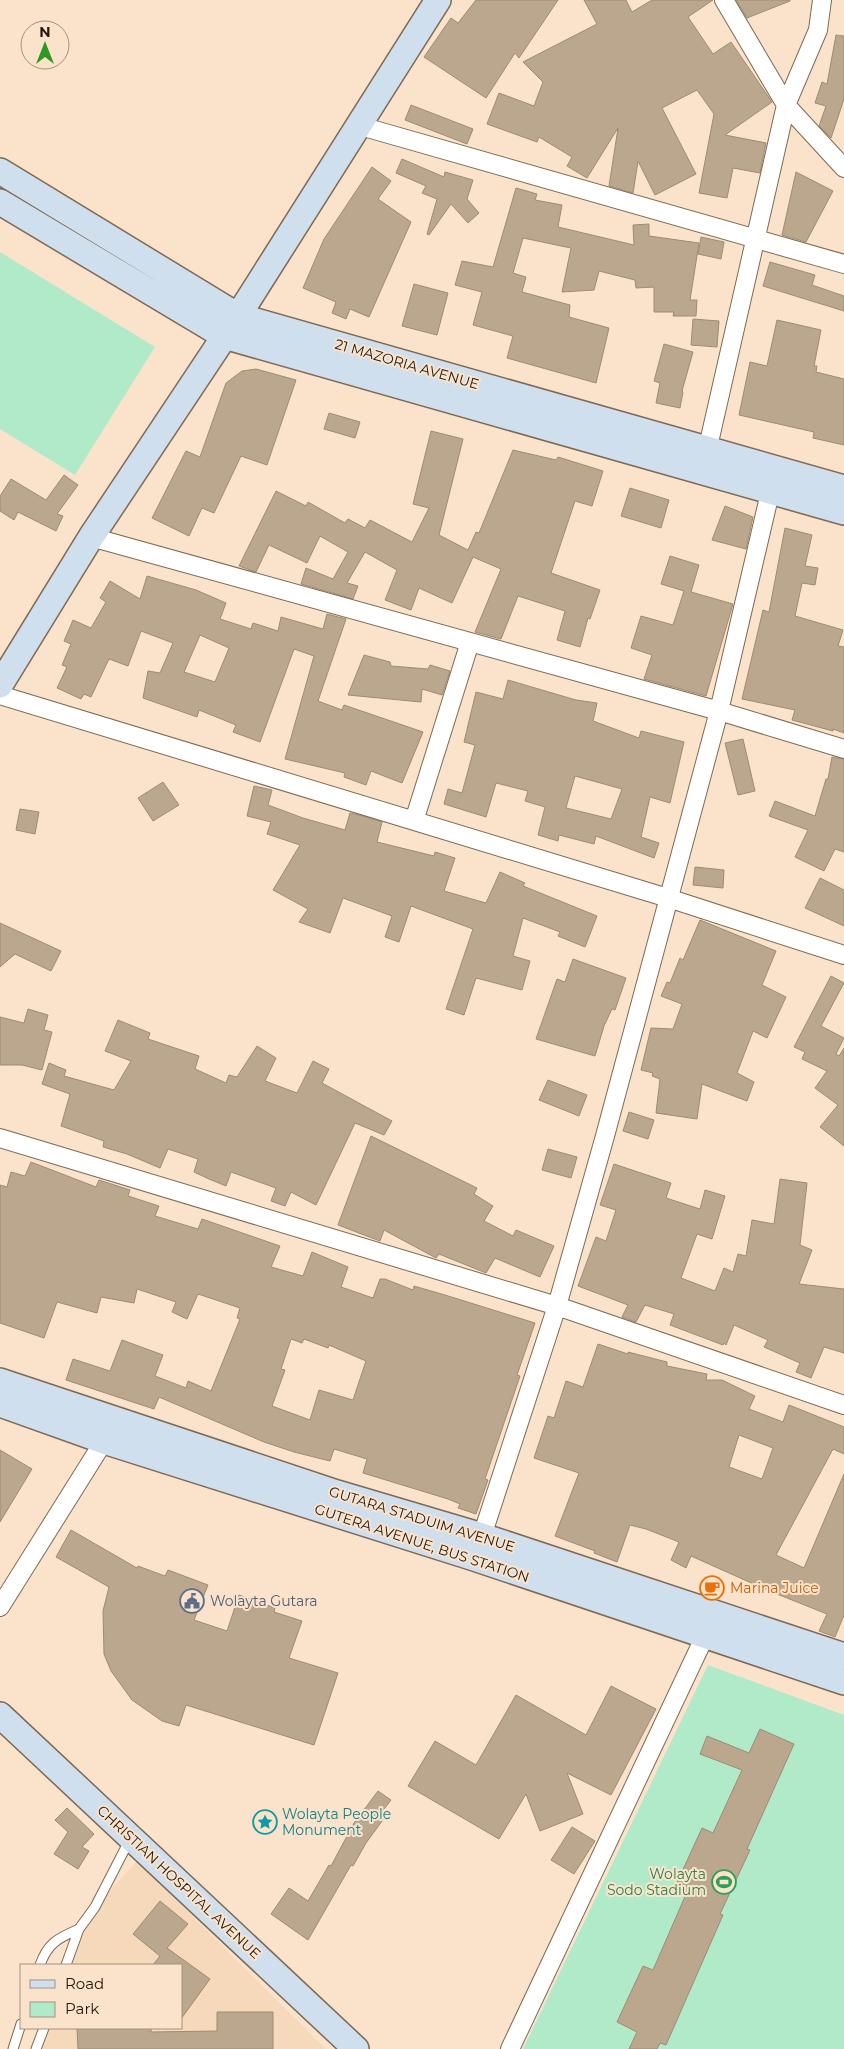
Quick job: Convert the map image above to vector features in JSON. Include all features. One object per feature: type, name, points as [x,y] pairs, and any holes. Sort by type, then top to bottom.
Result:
[{"type":"main road","points":[[0,685],[91,537],[238,316],[357,125],[438,0]]},
{"type":"main road","name":"21 MAZORIA AVENUE","points":[[0,171],[238,316],[612,422],[707,451],[844,512]]},
{"type":"main road","name":"21 MAZORIA AVENUE","points":[[0,202],[224,336],[772,481],[844,488]]},
{"type":"main road","name":"GUTARA STADUIM AVENUE","points":[[0,1380],[108,1430],[337,1493],[476,1547],[844,1656]]},
{"type":"main road","points":[[0,1404],[108,1430]]},
{"type":"main road","name":"GUTERA AVENUE, BUS STATION","points":[[476,1547],[705,1636],[844,1682]]},
{"type":"main road","name":"CHRISTIAN HOSPITAL AVENUE","points":[[0,1715],[356,2049]]},
{"type":"street","points":[[724,0],[786,105],[844,168]]},
{"type":"street","points":[[707,451],[786,105],[818,30],[822,0]]},
{"type":"street","points":[[357,125],[754,240],[844,264]]},
{"type":"street","points":[[476,1547],[556,1306],[605,1136],[719,711],[772,481]]},
{"type":"street","points":[[91,537],[719,711],[844,749]]},
{"type":"street","points":[[414,821],[470,642]]},
{"type":"street","points":[[0,695],[668,898],[844,955]]},
{"type":"street","points":[[0,1138],[556,1306],[844,1406]]},
{"type":"street","points":[[0,1607],[108,1430]]},
{"type":"street","points":[[510,2049],[705,1636]]},
{"type":"lane","points":[[66,1964],[79,1929],[95,1907],[131,1837]]},
{"type":"lane","points":[[41,1964],[55,1940],[79,1929]]},
{"type":"lane","points":[[13,2049],[20,2027]]},
{"type":"lane","points":[[36,2049],[44,2029]]},
{"type":"shaded area","points":[[137,1861],[326,2049],[40,2049],[45,2029],[182,2029],[182,1964],[63,1964],[95,1907]]},
{"type":"green space","points":[[0,252],[155,347],[75,475],[0,429]]},
{"type":"green space","name":"Wolayta Sodo Stadium","points":[[708,1665],[844,1715],[844,2049],[523,2049]]},
{"type":"building","points":[[476,0],[558,0],[519,58],[515,53],[486,98],[424,57],[451,18],[458,23]]},
{"type":"building","points":[[584,0],[626,0],[632,12],[652,0],[713,0],[688,17],[713,54],[731,42],[772,102],[725,135],[766,143],[760,173],[733,168],[727,198],[699,193],[714,114],[697,90],[662,108],[696,174],[655,195],[638,161],[633,193],[609,186],[618,128],[587,178],[567,166],[572,157],[539,137],[537,142],[487,124],[499,93],[534,106],[543,82],[523,62],[597,24]]},
{"type":"building","points":[[736,0],[790,0],[790,1],[747,18]]},
{"type":"building","points":[[836,35],[844,36],[844,99],[831,138],[819,126],[826,106],[815,103],[822,82],[827,84]]},
{"type":"building","points":[[411,105],[473,129],[467,144],[405,120]]},
{"type":"building","points":[[402,159],[444,177],[445,172],[473,180],[467,199],[479,213],[468,223],[451,204],[429,235],[427,234],[437,199],[422,193],[426,186],[396,173]]},
{"type":"building","points":[[372,167],[391,181],[378,199],[411,222],[369,317],[350,309],[346,319],[332,313],[336,302],[303,288],[324,239]]},
{"type":"building","points":[[796,172],[833,191],[806,242],[782,235]]},
{"type":"building","points":[[516,188],[537,194],[535,200],[562,205],[558,227],[634,245],[633,225],[649,224],[649,236],[699,243],[690,300],[697,300],[696,316],[673,316],[674,312],[654,312],[654,287],[636,288],[635,280],[599,271],[594,290],[562,292],[571,248],[523,238],[513,273],[526,277],[522,292],[570,305],[569,317],[609,328],[596,383],[507,358],[513,336],[473,325],[482,292],[455,285],[462,261],[493,267]]},
{"type":"building","points":[[701,237],[724,242],[721,259],[698,254]]},
{"type":"building","points":[[770,262],[815,275],[812,285],[844,296],[844,311],[763,286]]},
{"type":"building","points":[[414,284],[448,293],[437,335],[402,326]]},
{"type":"building","points":[[693,319],[719,321],[717,347],[691,345]]},
{"type":"building","points":[[777,320],[821,330],[814,366],[817,366],[816,372],[844,379],[844,445],[813,438],[814,432],[739,415],[750,362],[767,366]]},
{"type":"building","points":[[664,344],[693,352],[682,391],[680,408],[656,403],[660,383],[654,381]]},
{"type":"building","points":[[256,369],[296,380],[267,465],[241,456],[214,513],[202,508],[189,536],[152,518],[186,451],[200,457],[226,383],[242,371]]},
{"type":"building","points":[[329,413],[360,422],[355,438],[324,429]]},
{"type":"building","points":[[431,431],[463,439],[439,535],[468,550],[476,532],[479,533],[513,450],[556,460],[558,457],[603,471],[592,506],[575,501],[551,573],[600,590],[590,619],[588,618],[580,647],[557,640],[565,611],[518,596],[501,639],[475,632],[501,569],[473,557],[452,603],[419,588],[411,610],[385,600],[397,570],[365,552],[347,583],[358,586],[353,599],[301,584],[306,568],[333,579],[348,552],[320,536],[307,563],[269,545],[256,572],[239,566],[276,491],[306,506],[308,502],[345,523],[348,519],[365,528],[370,520],[412,542],[429,508],[413,504]]},
{"type":"building","points":[[64,475],[78,485],[57,514],[63,516],[56,531],[18,512],[14,520],[0,511],[0,496],[11,479],[46,500]]},
{"type":"building","points":[[630,488],[669,500],[661,528],[621,516]]},
{"type":"building","points":[[725,506],[753,517],[746,549],[712,540]]},
{"type":"building","points":[[785,528],[812,535],[805,566],[818,568],[815,585],[802,583],[795,616],[843,630],[838,646],[844,647],[844,733],[792,720],[795,710],[742,699],[763,610],[769,612]]},
{"type":"building","points":[[670,556],[699,565],[691,592],[733,604],[706,696],[644,679],[652,655],[631,648],[641,616],[673,625],[684,591],[661,584]]},
{"type":"building","points":[[147,576],[196,590],[226,603],[220,619],[251,629],[253,623],[278,631],[281,617],[323,629],[327,614],[346,619],[318,701],[342,710],[344,705],[423,732],[402,783],[371,771],[366,785],[344,777],[345,773],[285,759],[314,656],[294,649],[260,742],[233,732],[236,725],[199,710],[197,717],[143,698],[148,671],[160,673],[173,643],[141,631],[128,666],[109,659],[91,697],[84,694],[81,699],[57,688],[67,667],[62,665],[71,644],[64,641],[73,620],[91,628],[106,602],[100,598],[110,581],[140,599]],"holes":[[[200,635],[229,648],[215,682],[184,672]]]},
{"type":"building","points":[[364,655],[390,662],[391,666],[428,669],[430,665],[450,671],[442,695],[422,689],[421,702],[348,695]]},
{"type":"building","points":[[508,680],[576,700],[597,703],[593,721],[639,738],[641,731],[684,742],[670,803],[650,797],[641,837],[659,843],[654,858],[596,836],[594,844],[559,835],[558,841],[538,835],[545,807],[525,801],[528,791],[496,783],[486,817],[444,804],[448,789],[462,793],[475,745],[464,742],[476,692],[503,699]],"holes":[[[575,776],[622,789],[611,819],[566,808]]]},
{"type":"building","points":[[743,739],[755,791],[738,795],[725,743]]},
{"type":"building","points":[[832,757],[844,759],[844,852],[835,849],[824,871],[795,857],[808,830],[769,816],[775,801],[815,816],[826,779],[828,779]]},
{"type":"building","points":[[163,782],[179,805],[153,821],[138,798]]},
{"type":"building","points":[[254,786],[272,790],[268,805],[303,818],[345,830],[350,813],[363,816],[382,822],[377,842],[434,856],[435,852],[455,858],[444,891],[486,903],[500,872],[525,883],[523,886],[597,916],[585,947],[558,936],[560,932],[523,918],[513,956],[530,961],[522,990],[476,978],[464,1015],[446,1009],[473,929],[411,906],[399,942],[385,937],[392,916],[343,898],[330,933],[299,922],[308,909],[273,890],[300,845],[267,834],[271,822],[247,816]]},
{"type":"building","points":[[20,809],[39,812],[35,834],[16,830]]},
{"type":"building","points":[[695,867],[724,870],[723,888],[693,885]]},
{"type":"building","points":[[820,878],[844,890],[844,926],[805,908]]},
{"type":"building","points":[[700,920],[776,951],[762,985],[786,997],[767,1038],[753,1031],[737,1073],[754,1082],[747,1101],[702,1084],[697,1119],[656,1113],[660,1079],[652,1076],[653,1073],[641,1070],[651,1028],[673,1029],[682,1004],[661,996],[667,982],[670,983],[680,958],[683,960]]},
{"type":"building","points":[[0,923],[61,951],[51,971],[15,954],[0,967]]},
{"type":"building","points":[[573,959],[626,978],[615,1010],[612,1009],[604,1026],[595,1056],[536,1039],[557,979],[565,982]]},
{"type":"building","points":[[831,976],[844,983],[821,1026],[844,1038],[836,1054],[839,1056],[844,1048],[844,1146],[820,1127],[838,1105],[815,1088],[827,1071],[802,1059],[805,1052],[794,1047]]},
{"type":"building","points":[[28,1009],[48,1015],[44,1030],[52,1032],[42,1070],[22,1065],[0,1065],[0,1017],[24,1023]]},
{"type":"building","points":[[118,1020],[150,1033],[148,1039],[199,1056],[195,1069],[226,1083],[229,1075],[237,1077],[257,1046],[276,1058],[265,1081],[297,1093],[313,1061],[329,1069],[322,1083],[392,1121],[384,1135],[355,1123],[316,1205],[291,1192],[285,1206],[271,1201],[276,1188],[231,1172],[226,1186],[194,1172],[198,1159],[168,1149],[160,1168],[127,1154],[103,1147],[104,1141],[61,1126],[70,1094],[42,1084],[49,1063],[66,1070],[64,1076],[114,1090],[131,1061],[105,1051]]},
{"type":"building","points":[[548,1080],[587,1095],[579,1116],[539,1100]]},
{"type":"building","points":[[629,1112],[654,1120],[648,1139],[623,1131]]},
{"type":"building","points":[[371,1136],[477,1188],[474,1194],[493,1206],[484,1221],[513,1236],[516,1230],[554,1246],[540,1277],[495,1258],[486,1273],[439,1254],[436,1258],[384,1230],[380,1241],[338,1225]]},
{"type":"building","points":[[548,1149],[577,1157],[571,1178],[542,1170]]},
{"type":"building","points":[[31,1162],[96,1187],[99,1180],[130,1190],[128,1196],[159,1206],[155,1216],[198,1229],[202,1219],[280,1246],[271,1267],[303,1276],[312,1252],[348,1267],[341,1287],[373,1298],[380,1279],[385,1279],[413,1290],[414,1286],[535,1323],[517,1375],[520,1376],[485,1479],[488,1480],[476,1514],[458,1508],[460,1504],[448,1499],[363,1473],[367,1459],[334,1449],[330,1461],[294,1452],[264,1442],[159,1397],[154,1409],[66,1380],[73,1359],[110,1371],[122,1340],[163,1355],[155,1376],[186,1388],[188,1381],[211,1391],[240,1319],[237,1318],[240,1308],[198,1294],[187,1319],[172,1312],[176,1302],[137,1289],[134,1303],[101,1297],[97,1313],[57,1302],[44,1338],[0,1323],[0,1185],[7,1187],[11,1172],[25,1176]],"holes":[[[291,1339],[302,1343],[304,1339],[328,1348],[329,1345],[366,1361],[353,1400],[319,1390],[310,1420],[272,1406],[285,1370],[281,1369]]]},
{"type":"building","points":[[614,1164],[671,1183],[666,1198],[700,1209],[705,1190],[725,1196],[712,1239],[697,1234],[681,1278],[715,1291],[724,1268],[733,1272],[738,1254],[746,1256],[752,1220],[774,1224],[780,1179],[807,1183],[800,1245],[812,1250],[799,1284],[844,1289],[844,1353],[824,1347],[811,1378],[796,1372],[800,1363],[764,1347],[768,1340],[734,1325],[726,1345],[724,1343],[723,1345],[670,1325],[674,1314],[645,1305],[636,1322],[622,1317],[628,1305],[578,1286],[596,1237],[606,1241],[616,1210],[600,1205]]},
{"type":"building","points":[[598,1344],[628,1354],[628,1352],[667,1362],[667,1366],[707,1374],[706,1380],[722,1380],[755,1396],[749,1409],[783,1422],[789,1405],[844,1427],[844,1454],[833,1449],[776,1555],[804,1568],[844,1474],[844,1615],[835,1637],[819,1631],[827,1614],[691,1556],[686,1568],[671,1560],[679,1542],[646,1529],[630,1525],[617,1562],[594,1553],[595,1551],[555,1536],[579,1473],[534,1458],[548,1416],[554,1418],[566,1381],[583,1387]],"holes":[[[739,1435],[773,1448],[762,1479],[729,1467]]]},
{"type":"building","points":[[0,1450],[32,1469],[0,1522]]},
{"type":"building","points":[[71,1530],[137,1568],[138,1566],[165,1576],[168,1570],[208,1585],[194,1620],[227,1631],[239,1595],[275,1608],[274,1612],[302,1621],[289,1658],[338,1673],[314,1745],[186,1705],[179,1726],[162,1721],[132,1700],[111,1671],[104,1654],[103,1611],[109,1587],[56,1557]]},
{"type":"building","points":[[611,1686],[656,1709],[611,1795],[567,1773],[583,1814],[540,1831],[526,1794],[499,1839],[408,1786],[435,1741],[476,1765],[516,1695],[586,1735]]},
{"type":"building","points":[[760,1729],[794,1744],[747,1849],[750,1850],[720,1914],[723,1915],[666,2045],[660,2043],[657,2049],[629,2049],[637,2032],[617,2022],[643,1966],[653,1970],[687,1892],[675,1887],[702,1828],[713,1833],[742,1770],[700,1754],[707,1736],[749,1753]]},
{"type":"building","points":[[378,1791],[391,1800],[380,1814],[385,1817],[366,1843],[353,1866],[351,1865],[308,1940],[271,1914],[289,1888],[308,1901],[329,1865],[331,1866],[354,1823]]},
{"type":"building","points":[[67,1808],[94,1834],[82,1847],[89,1851],[78,1869],[54,1854],[68,1832],[55,1820]]},
{"type":"building","points":[[572,1827],[595,1841],[574,1874],[551,1860]]},
{"type":"building","points":[[160,1901],[188,1924],[167,1948],[210,1979],[182,2018],[182,1964],[154,1964],[160,1956],[133,1934]]},
{"type":"building","points":[[217,2012],[273,2012],[273,2049],[78,2049],[77,2029],[151,2029],[151,2032],[217,2031]]},
{"type":"place","name":"Marina Juice","points":[[712,1588]]},
{"type":"place","name":"Wolayta Gutara","points":[[192,1601]]},
{"type":"place","name":"Wolayta People Monument","points":[[265,1822]]},
{"type":"place","name":"Wolayta Sodo Stadium","points":[[724,1882]]}]
